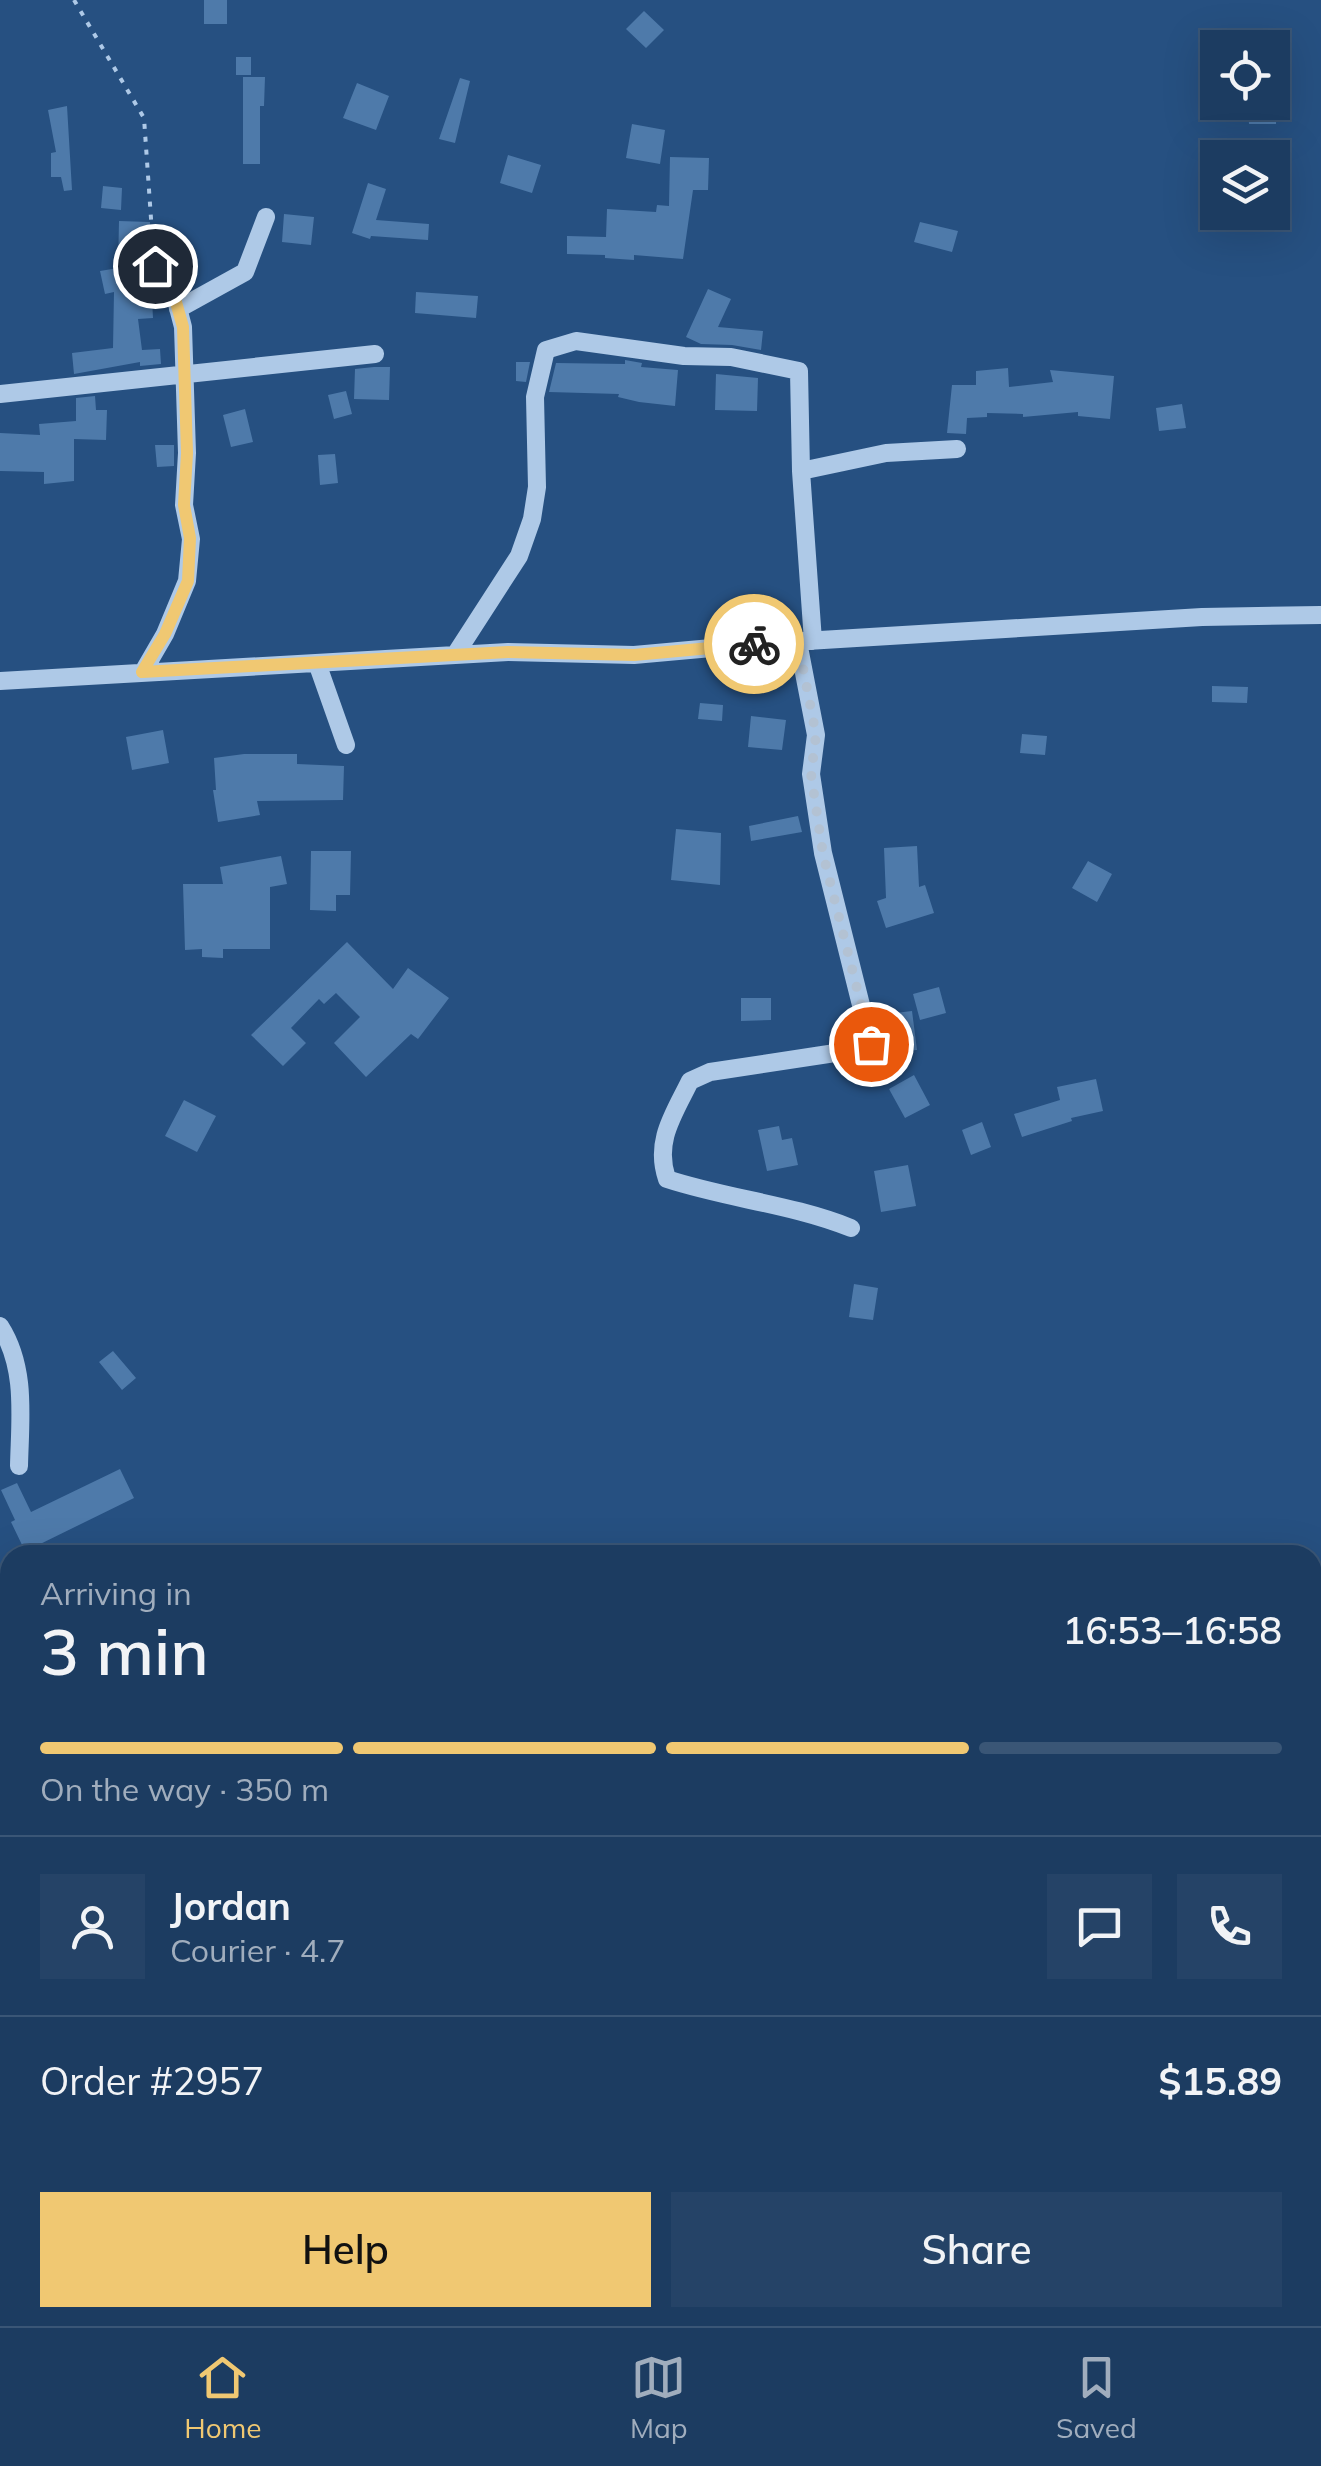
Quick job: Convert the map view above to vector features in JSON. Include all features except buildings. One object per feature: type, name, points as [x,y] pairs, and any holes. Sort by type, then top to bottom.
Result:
[{"type":"street","points":[[178,309],[245,272],[266,217]]},
{"type":"street","points":[[142,672],[165,634],[188,581],[190,538],[184,505],[183,327],[170,281],[155,266]]},
{"type":"street","points":[[455,655],[518,556],[532,519],[537,487],[535,397],[546,350],[576,341],[684,356],[731,357],[799,371],[806,641],[816,735],[811,774],[823,854],[871,1044],[868,1048],[710,1072],[690,1081],[663,1136],[660,1160],[667,1179],[717,1195],[810,1212],[851,1228]]},
{"type":"street","points":[[0,394],[375,354]]},
{"type":"street","points":[[801,471],[886,453],[957,450]]},
{"type":"street","points":[[0,681],[508,652],[634,655],[1202,617],[1321,615]]},
{"type":"street","points":[[317,663],[346,745]]},
{"type":"street","points":[[0,1326],[13,1353],[21,1394],[19,1466]]},
{"type":"path","points":[[74,0],[144,118],[155,266]]},
{"type":"way so far","points":[[754,644],[798,642],[816,735],[811,774],[823,854],[871,1044]]},
{"type":"route","points":[[155,266],[170,281],[183,327],[187,453],[184,505],[190,538],[188,581],[165,634],[142,672],[508,652],[634,655],[754,644]]}]
